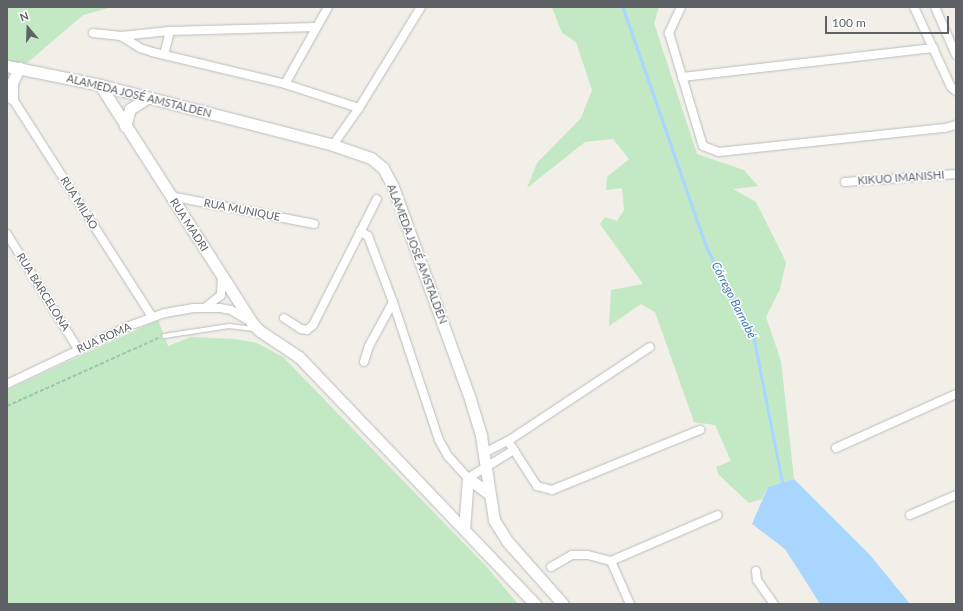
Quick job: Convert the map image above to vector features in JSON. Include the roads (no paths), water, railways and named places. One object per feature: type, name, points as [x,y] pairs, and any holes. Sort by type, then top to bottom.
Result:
[{"type":"street","points":[[285,84],[328,7]]},
{"type":"street","points":[[333,145],[359,108],[421,7]]},
{"type":"street","points":[[681,7],[669,33],[703,146],[719,152],[945,128],[956,125]]},
{"type":"street","points":[[914,7],[951,87],[956,91]]},
{"type":"street","points":[[935,7],[956,55]]},
{"type":"street","points":[[93,33],[121,36],[170,31],[316,27]]},
{"type":"street","points":[[164,55],[170,31]]},
{"type":"street","points":[[121,36],[140,48],[285,84],[359,108]]},
{"type":"street","points":[[682,77],[933,48]]},
{"type":"street","name":"ALAMEDA JOSÉ AMSTALDEN","points":[[7,66],[100,85],[333,145],[371,158],[383,168],[393,187],[470,399],[484,453],[494,520],[507,541],[564,604]]},
{"type":"street","points":[[10,94],[12,84],[19,68]]},
{"type":"street","name":"RUA MADRI","points":[[100,85],[170,196],[256,327]]},
{"type":"street","name":"RUA MILÃO","points":[[10,94],[152,317]]},
{"type":"street","points":[[125,126],[130,109],[147,98]]},
{"type":"street","name":"KIKUO IMANISHI","points":[[845,182],[956,174]]},
{"type":"street","name":"RUA MUNIQUE","points":[[170,196],[314,224]]},
{"type":"street","points":[[284,318],[301,329],[307,330],[313,325],[360,231],[378,199]]},
{"type":"street","points":[[360,231],[368,236],[393,302],[439,440],[448,456],[468,478],[489,494]]},
{"type":"street","name":"RUA BARCELONA","points":[[7,234],[78,350]]},
{"type":"street","points":[[206,307],[221,295],[222,276]]},
{"type":"street","points":[[364,362],[369,346],[393,302]]},
{"type":"street","name":"RUA ROMA","points":[[7,384],[152,317],[178,310],[206,307],[231,310],[256,327]]},
{"type":"street","points":[[256,327],[299,357],[535,604]]},
{"type":"street","points":[[484,453],[508,441],[650,347]]},
{"type":"street","points":[[836,448],[956,394]]},
{"type":"street","points":[[508,441],[537,486],[552,490],[700,430]]},
{"type":"street","points":[[468,478],[514,450]]},
{"type":"street","points":[[464,529],[468,478]]},
{"type":"street","points":[[910,515],[956,495]]},
{"type":"street","points":[[551,567],[572,555],[588,555],[612,561],[718,515]]},
{"type":"street","points":[[612,561],[630,604]]},
{"type":"street","points":[[756,571],[757,580],[774,604]]},
{"type":"lane","points":[[164,336],[229,326],[256,327]]},
{"type":"water","points":[[794,479],[870,555],[910,604],[820,604],[785,549],[752,524],[768,487]]},
{"type":"waterway","name":"Córrego Barnabé","points":[[623,7],[706,246],[754,338],[783,484]]}]
